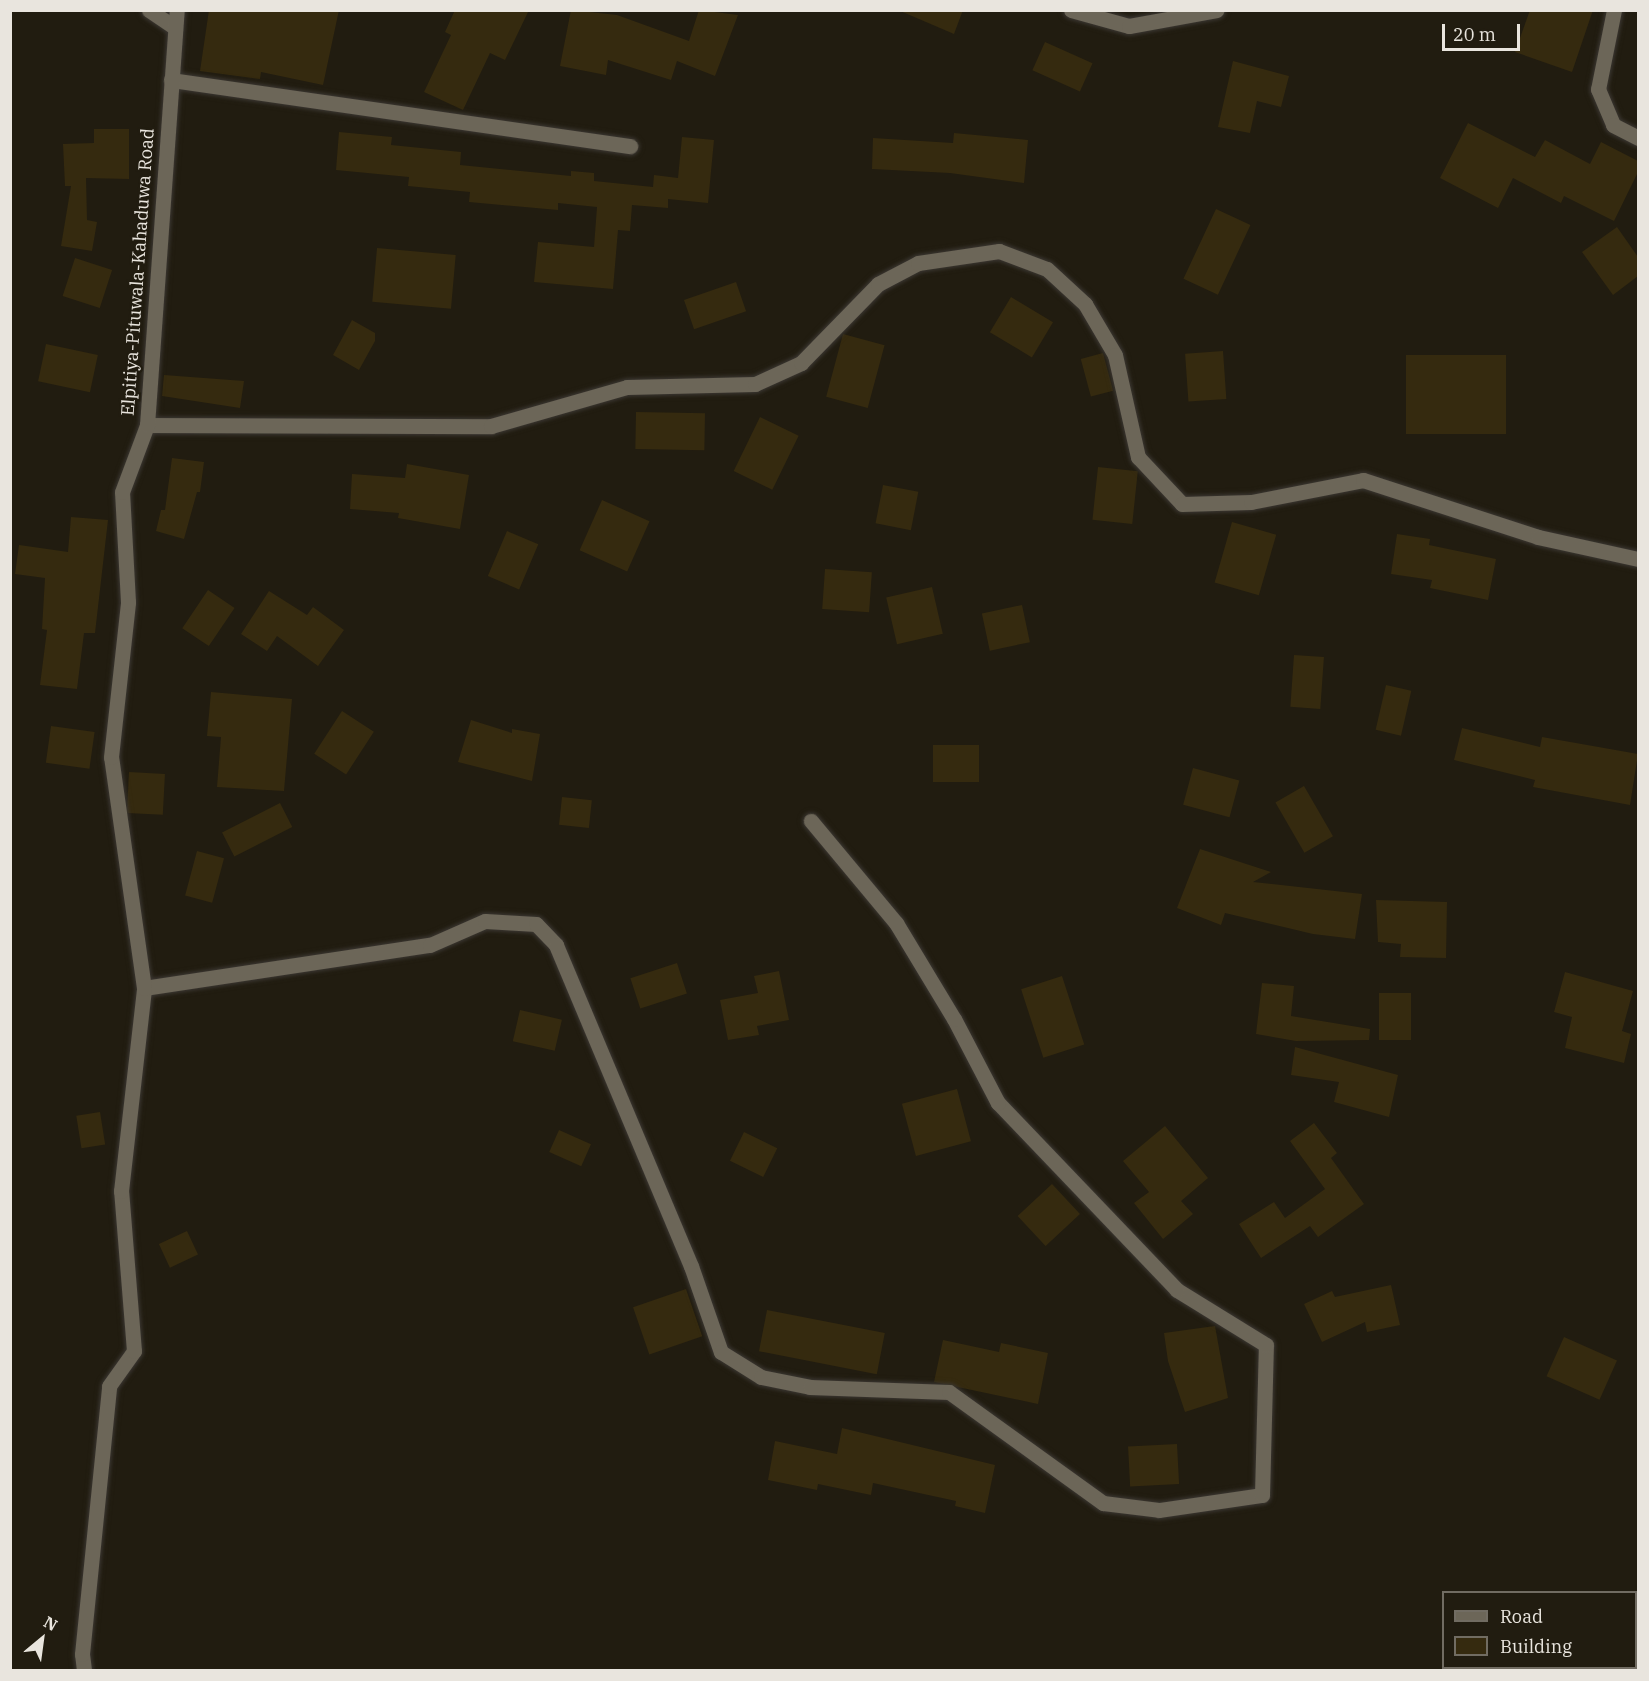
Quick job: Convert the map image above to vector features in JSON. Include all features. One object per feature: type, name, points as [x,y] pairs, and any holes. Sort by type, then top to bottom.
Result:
[{"type":"street","points":[[149,10],[173,26]]},
{"type":"street","name":"Elpitiya-Pituwala-Kahaduwa Road","points":[[84,1671],[82,1654],[109,1386],[134,1352],[121,1191],[144,988],[111,757],[128,602],[122,492],[147,425],[173,26],[177,10]]},
{"type":"street","points":[[1071,10],[1129,26],[1216,10]]},
{"type":"street","points":[[1614,10],[1598,88],[1613,125],[1638,138]]},
{"type":"street","points":[[171,80],[630,146]]},
{"type":"street","points":[[147,425],[491,426],[627,387],[755,384],[801,363],[878,284],[918,263],[999,251],[1047,269],[1085,304],[1115,355],[1138,458],[1182,504],[1251,502],[1363,480],[1538,537],[1638,559]]},
{"type":"street","points":[[144,988],[430,945],[485,921],[536,924],[556,945],[691,1266],[721,1352],[761,1377],[810,1387],[949,1392],[1103,1503],[1159,1510],[1262,1496],[1266,1345],[1177,1290],[998,1103],[954,1019],[896,923],[811,821]]},
{"type":"building","points":[[209,10],[339,10],[323,85],[261,72],[260,79],[200,71]]},
{"type":"building","points":[[455,10],[529,10],[505,60],[490,53],[463,110],[424,92],[451,35],[445,32]]},
{"type":"building","points":[[571,10],[617,15],[689,41],[699,10],[738,15],[715,76],[677,61],[671,80],[608,60],[606,75],[560,66]]},
{"type":"building","points":[[898,10],[963,10],[954,34]]},
{"type":"building","points":[[1530,10],[1593,10],[1572,72],[1515,52]]},
{"type":"building","points":[[1045,42],[1093,63],[1080,91],[1032,70]]},
{"type":"building","points":[[1233,61],[1289,76],[1281,107],[1257,101],[1250,133],[1218,127]]},
{"type":"building","points":[[1468,123],[1535,157],[1545,140],[1590,164],[1601,142],[1638,161],[1638,172],[1614,221],[1564,196],[1561,203],[1513,178],[1498,208],[1440,178]]},
{"type":"building","points":[[94,129],[129,129],[129,179],[86,178],[87,220],[97,222],[92,251],[61,246],[71,186],[65,186],[63,144],[94,143]]},
{"type":"building","points":[[339,132],[392,137],[391,145],[461,152],[460,165],[571,176],[571,171],[594,173],[594,181],[653,187],[654,175],[678,178],[682,137],[714,140],[708,203],[668,199],[668,208],[632,205],[630,231],[618,230],[613,289],[534,282],[538,242],[594,247],[597,207],[558,203],[558,210],[469,202],[470,192],[408,186],[409,177],[336,170]]},
{"type":"building","points":[[954,133],[1028,140],[1024,183],[950,173],[872,169],[873,138],[953,143]]},
{"type":"building","points":[[1216,209],[1250,225],[1218,295],[1183,279]]},
{"type":"building","points":[[1617,227],[1638,257],[1638,276],[1613,295],[1582,252]]},
{"type":"building","points":[[377,248],[456,255],[451,309],[372,302]]},
{"type":"building","points":[[75,258],[112,270],[100,308],[63,296]]},
{"type":"building","points":[[736,282],[746,311],[694,329],[684,300]]},
{"type":"building","points":[[1011,297],[1053,322],[1032,357],[990,332]]},
{"type":"building","points":[[352,320],[375,333],[375,341],[359,370],[333,355]]},
{"type":"building","points":[[843,334],[885,345],[868,408],[826,397]]},
{"type":"building","points":[[46,344],[98,355],[90,392],[38,381]]},
{"type":"building","points":[[1223,351],[1226,399],[1188,402],[1185,354]]},
{"type":"building","points":[[1103,353],[1113,391],[1091,397],[1081,359]]},
{"type":"building","points":[[1406,355],[1506,355],[1506,434],[1406,434]]},
{"type":"building","points":[[164,375],[244,381],[240,408],[162,396]]},
{"type":"building","points":[[636,412],[705,413],[704,450],[635,449]]},
{"type":"building","points":[[760,417],[799,436],[772,490],[734,471]]},
{"type":"building","points":[[172,458],[204,462],[200,492],[197,492],[184,539],[156,531],[161,510],[165,510]]},
{"type":"building","points":[[407,464],[469,475],[460,529],[398,518],[399,513],[350,509],[352,474],[405,478]]},
{"type":"building","points":[[1098,467],[1138,471],[1132,524],[1092,520]]},
{"type":"building","points":[[883,485],[918,492],[911,530],[876,523]]},
{"type":"building","points":[[602,500],[650,521],[627,571],[580,550]]},
{"type":"building","points":[[71,517],[108,520],[95,633],[84,633],[77,689],[40,685],[47,630],[42,629],[45,578],[15,574],[19,545],[68,552]]},
{"type":"building","points":[[1232,522],[1276,535],[1259,595],[1215,583]]},
{"type":"building","points":[[507,531],[538,544],[519,589],[488,576]]},
{"type":"building","points":[[1397,534],[1430,539],[1429,545],[1496,559],[1488,600],[1430,588],[1432,580],[1391,574]]},
{"type":"building","points":[[825,569],[872,572],[869,612],[822,609]]},
{"type":"building","points":[[932,587],[943,634],[897,644],[886,598]]},
{"type":"building","points":[[208,590],[235,608],[209,646],[182,628]]},
{"type":"building","points":[[269,591],[307,615],[313,607],[344,630],[318,666],[277,636],[267,651],[241,634]]},
{"type":"building","points":[[1022,605],[1030,642],[990,651],[982,614]]},
{"type":"building","points":[[1294,655],[1324,657],[1320,709],[1290,707]]},
{"type":"building","points":[[1386,685],[1411,691],[1401,736],[1376,730]]},
{"type":"building","points":[[211,692],[292,699],[284,791],[217,787],[221,737],[207,736]]},
{"type":"building","points":[[342,711],[374,732],[346,774],[314,754]]},
{"type":"building","points":[[471,720],[512,733],[512,729],[540,734],[532,781],[458,762]]},
{"type":"building","points":[[51,726],[95,732],[89,769],[46,763]]},
{"type":"building","points":[[1462,728],[1540,747],[1542,737],[1638,754],[1630,805],[1533,787],[1535,780],[1454,760]]},
{"type":"building","points":[[933,745],[979,745],[979,782],[933,782]]},
{"type":"building","points":[[1193,768],[1239,780],[1230,817],[1183,805]]},
{"type":"building","points":[[129,772],[165,774],[163,815],[127,813]]},
{"type":"building","points":[[1304,786],[1333,836],[1304,853],[1275,802]]},
{"type":"building","points":[[562,797],[592,800],[589,828],[559,825]]},
{"type":"building","points":[[280,803],[292,827],[234,857],[222,833]]},
{"type":"building","points":[[1200,849],[1271,872],[1253,882],[1362,894],[1355,939],[1313,934],[1225,913],[1221,925],[1177,908]]},
{"type":"building","points":[[197,851],[224,858],[212,903],[185,895]]},
{"type":"building","points":[[1376,900],[1447,902],[1446,958],[1400,957],[1401,944],[1378,942]]},
{"type":"building","points":[[677,963],[687,993],[640,1009],[630,978]]},
{"type":"building","points":[[779,971],[789,1020],[757,1026],[759,1035],[728,1040],[720,1000],[758,993],[754,976]]},
{"type":"building","points":[[1565,972],[1633,991],[1622,1031],[1631,1034],[1624,1063],[1565,1048],[1572,1017],[1554,1012]]},
{"type":"building","points":[[1062,976],[1084,1044],[1043,1058],[1021,989]]},
{"type":"building","points":[[1262,983],[1294,986],[1291,1016],[1370,1029],[1369,1040],[1296,1041],[1256,1034]]},
{"type":"building","points":[[1379,993],[1411,993],[1411,1040],[1379,1040]]},
{"type":"building","points":[[520,1010],[562,1020],[555,1051],[513,1041]]},
{"type":"building","points":[[1295,1047],[1398,1075],[1389,1117],[1334,1102],[1339,1082],[1291,1075]]},
{"type":"building","points":[[957,1089],[971,1141],[916,1156],[902,1104]]},
{"type":"building","points":[[100,1112],[105,1145],[81,1148],[76,1116]]},
{"type":"building","points":[[1314,1123],[1337,1153],[1331,1158],[1364,1204],[1318,1237],[1310,1226],[1261,1258],[1239,1224],[1274,1202],[1285,1218],[1325,1189],[1290,1141]]},
{"type":"building","points":[[1165,1126],[1208,1178],[1181,1201],[1193,1214],[1163,1239],[1134,1203],[1149,1192],[1123,1161]]},
{"type":"building","points":[[559,1130],[591,1144],[581,1166],[549,1152]]},
{"type":"building","points":[[744,1132],[777,1148],[763,1177],[730,1161]]},
{"type":"building","points":[[1052,1184],[1080,1214],[1046,1246],[1018,1216]]},
{"type":"building","points":[[187,1231],[198,1255],[170,1268],[159,1244]]},
{"type":"building","points":[[1391,1285],[1400,1325],[1367,1332],[1365,1322],[1322,1342],[1304,1304],[1332,1291],[1335,1297]]},
{"type":"building","points":[[686,1289],[702,1336],[649,1355],[633,1307]]},
{"type":"building","points":[[767,1310],[885,1333],[877,1374],[759,1351]]},
{"type":"building","points":[[1215,1326],[1228,1398],[1185,1412],[1168,1361],[1164,1333]]},
{"type":"building","points":[[1564,1337],[1617,1361],[1599,1400],[1547,1376]]},
{"type":"building","points":[[943,1340],[999,1352],[1001,1343],[1048,1353],[1038,1404],[934,1382]]},
{"type":"building","points":[[842,1428],[995,1465],[985,1513],[955,1506],[956,1501],[873,1483],[871,1495],[818,1484],[817,1490],[768,1480],[775,1441],[837,1454]]},
{"type":"building","points":[[1177,1444],[1179,1484],[1130,1487],[1128,1447]]}]
